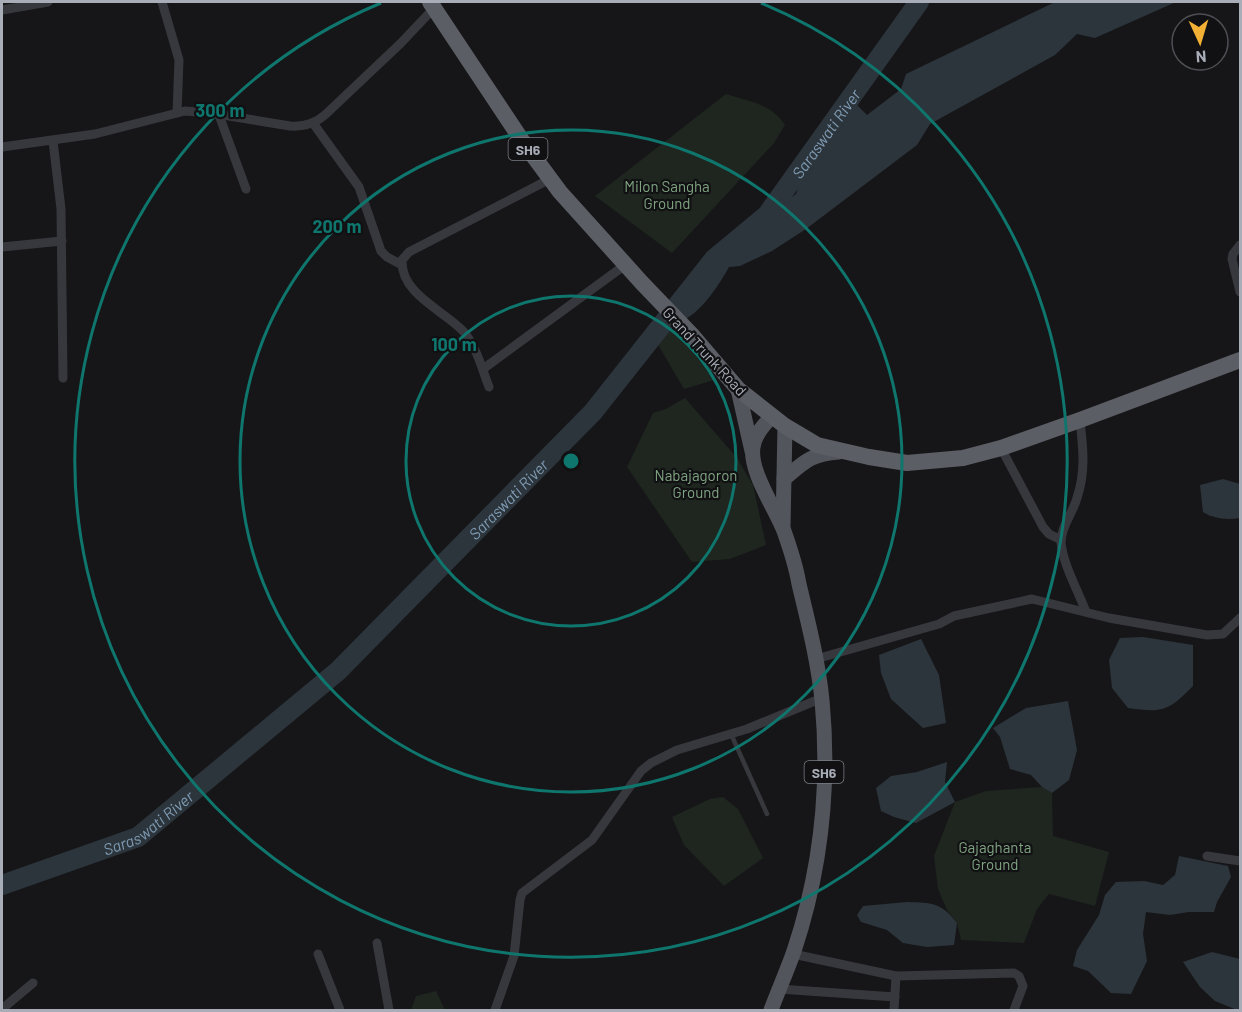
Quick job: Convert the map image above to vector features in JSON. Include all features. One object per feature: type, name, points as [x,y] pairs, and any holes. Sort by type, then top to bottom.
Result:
[{"type":"highway","name":"Grand Trunk Road","points":[[432,5],[550,179],[625,265],[691,334],[738,389],[779,421],[817,445],[839,452],[907,463],[963,458],[1000,448],[1080,420],[1240,360]]},
{"type":"main road","points":[[738,389],[752,454]]},
{"type":"main road","points":[[752,454],[756,437],[779,421]]},
{"type":"main road","name":"SH6","points":[[779,421],[784,479],[783,530]]},
{"type":"main road","points":[[784,479],[811,457],[820,453],[839,452]]},
{"type":"main road","name":"SH6","points":[[752,454],[796,566],[822,698],[825,767],[815,872],[793,954],[771,1011]]},
{"type":"street","points":[[2,10],[48,2]]},
{"type":"street","points":[[162,2],[179,60],[177,114]]},
{"type":"street","points":[[2,147],[95,134],[194,111],[302,127],[314,123],[326,114],[393,51],[432,5]]},
{"type":"street","points":[[219,115],[246,189]]},
{"type":"street","points":[[314,123],[359,187],[381,250],[387,257],[402,265]]},
{"type":"street","points":[[53,141],[60,187],[63,378]]},
{"type":"street","points":[[489,387],[478,357],[465,334],[418,294],[403,271],[404,256],[550,179]]},
{"type":"street","points":[[2,247],[62,241]]},
{"type":"street","points":[[1240,245],[1233,254],[1232,260],[1240,292]]},
{"type":"street","points":[[483,369],[625,265]]},
{"type":"street","points":[[1080,420],[1084,474],[1077,500],[1061,540],[1086,612]]},
{"type":"street","points":[[1000,448],[1043,527],[1049,534],[1061,540]]},
{"type":"street","points":[[816,659],[939,624],[954,616],[1032,599],[1086,612],[1207,635],[1223,634],[1240,618]]},
{"type":"street","points":[[495,1011],[514,956],[519,900],[522,893],[592,840],[641,771],[651,763],[678,750],[731,734],[822,698]]},
{"type":"street","points":[[1207,856],[1240,861]]},
{"type":"street","points":[[377,943],[389,1011]]},
{"type":"street","points":[[318,954],[340,1011]]},
{"type":"street","points":[[793,954],[896,976],[1014,973],[1019,975],[1023,986],[1014,1011]]},
{"type":"street","points":[[894,1011],[896,976]]},
{"type":"street","points":[[2,1010],[33,983]]},
{"type":"street","points":[[779,989],[895,997]]},
{"type":"lane","points":[[731,734],[767,814]]},
{"type":"green space","name":"Milon Sangha Ground","points":[[726,94],[766,108],[780,118],[785,125],[774,143],[672,253],[595,196]]},
{"type":"green space","points":[[676,330],[714,380],[684,389],[653,336]]},
{"type":"green space","name":"Nabajagoron Ground","points":[[685,398],[737,458],[753,485],[766,545],[730,559],[692,562],[627,467],[653,413],[666,409]]},
{"type":"green space","name":"Gajaghanta Ground","points":[[1042,787],[1052,793],[1053,836],[1109,852],[1095,906],[1049,894],[1037,909],[1024,943],[961,940],[957,923],[947,910],[938,889],[934,856],[955,802],[986,791]]},
{"type":"green space","points":[[723,797],[738,809],[763,858],[724,886],[684,845],[672,817],[710,799]]},
{"type":"green space","points":[[436,991],[445,1010],[411,1010],[416,996]]},
{"type":"water","points":[[1055,2],[1176,2],[1095,38],[1077,34],[1055,55],[930,124],[917,145],[806,229],[772,251],[740,266],[729,267],[705,302],[686,319],[675,308],[714,259],[796,194],[809,155],[850,98],[867,115],[901,89],[906,74]]},
{"type":"water","points":[[1223,479],[1240,484],[1240,518],[1221,518],[1203,512],[1200,485]]},
{"type":"water","points":[[1143,637],[1193,645],[1193,686],[1171,705],[1157,710],[1128,708],[1112,688],[1109,660],[1120,638]]},
{"type":"water","points":[[921,639],[939,675],[946,723],[923,728],[891,699],[881,673],[879,655]]},
{"type":"water","points":[[1068,701],[1077,750],[1069,780],[1052,793],[1042,787],[1031,775],[1010,769],[1000,737],[993,728],[1026,708]]},
{"type":"water","points":[[947,762],[945,782],[955,802],[916,823],[881,811],[876,788],[891,776],[917,772]]},
{"type":"water","points":[[1179,856],[1228,866],[1231,877],[1214,912],[1170,915],[1146,912],[1143,934],[1147,961],[1131,994],[1111,993],[1088,971],[1073,966],[1077,950],[1099,915],[1105,895],[1116,882],[1144,881],[1163,885],[1175,875]]},
{"type":"water","points":[[907,902],[935,905],[946,911],[957,923],[954,945],[927,947],[903,943],[887,930],[861,922],[857,915],[863,906]]},
{"type":"water","points":[[1212,952],[1240,959],[1240,1008],[1237,1010],[1215,1001],[1200,987],[1183,962]]},
{"type":"waterway","name":"Saraswati River","points":[[2,885],[138,837],[338,671],[593,412],[714,259],[767,215],[919,2]]}]
